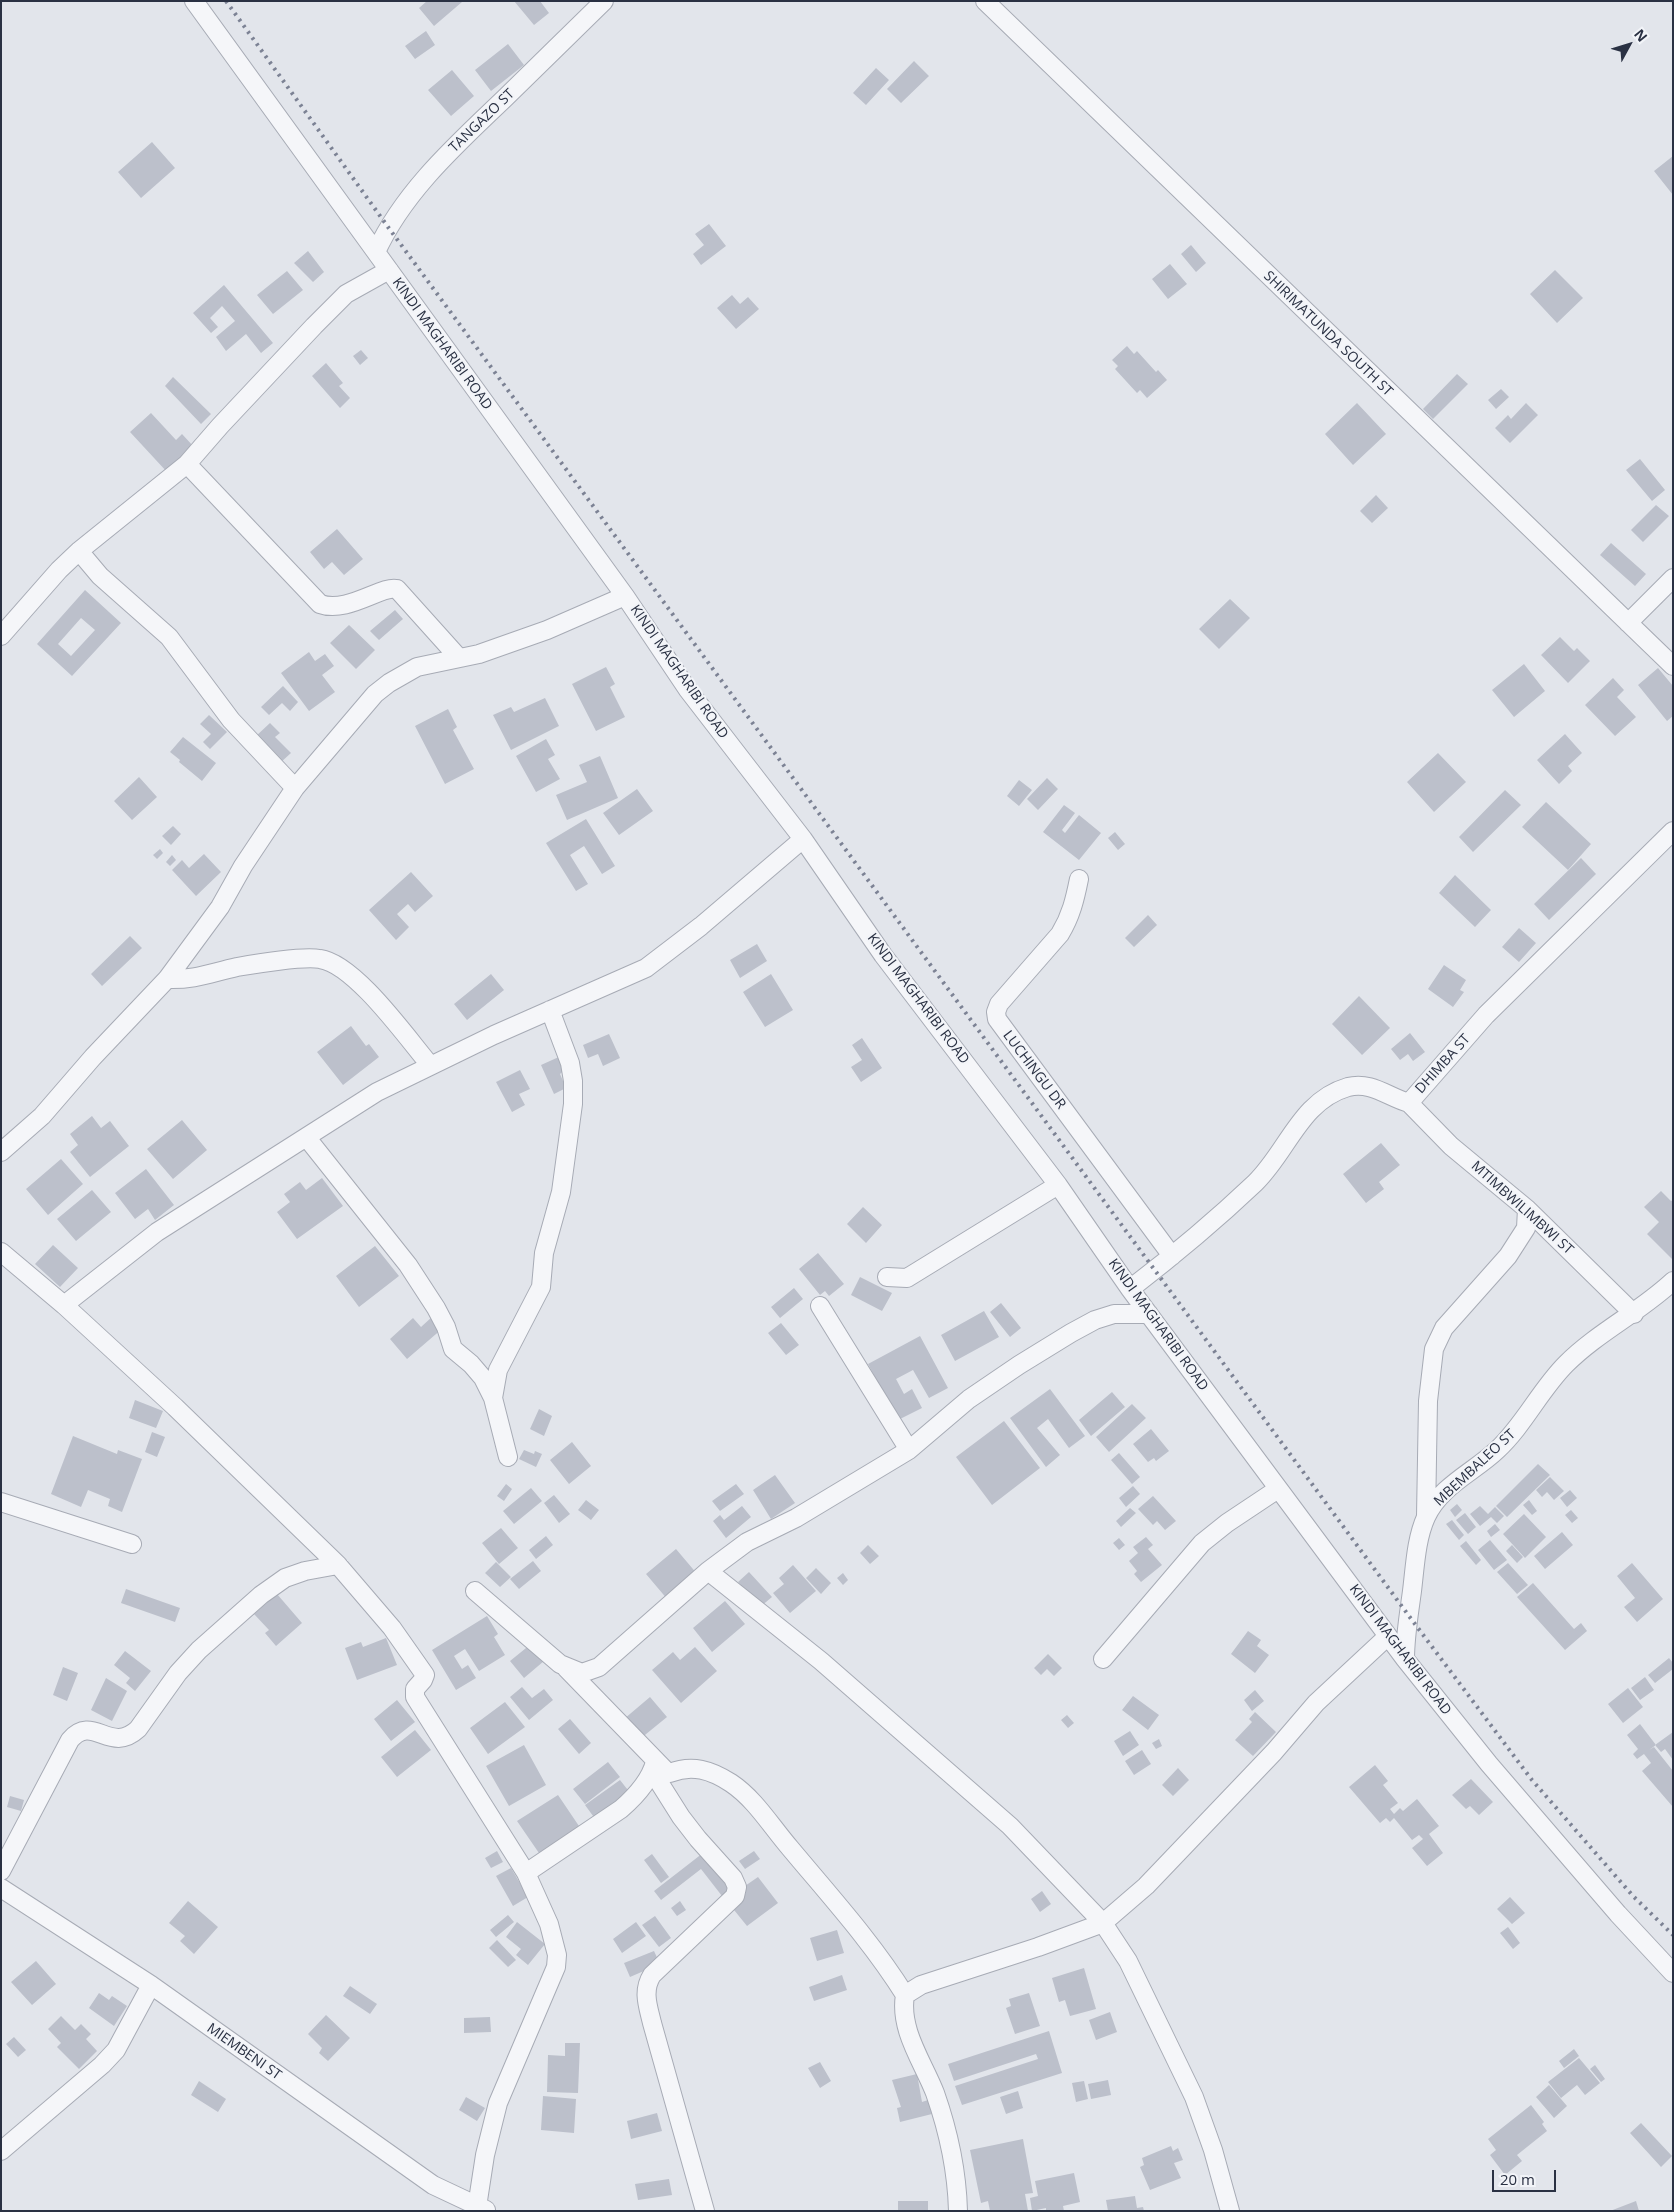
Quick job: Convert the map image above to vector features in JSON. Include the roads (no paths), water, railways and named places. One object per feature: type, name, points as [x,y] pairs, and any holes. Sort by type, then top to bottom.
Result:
[{"type":"street","name":"KINDI MAGHARIBI ROAD","points":[[194,1],[625,596],[688,690],[803,839],[883,955],[1058,1185],[1130,1289],[1405,1659],[1489,1764],[1618,1914],[1673,1973]]},
{"type":"street","name":"TANGAZO ST","points":[[376,252],[388,227],[420,185],[456,145],[604,1]]},
{"type":"street","name":"SHIRIMATUNDA SOUTH ST","points":[[985,1],[1673,666]]},
{"type":"street","points":[[1,636],[59,570],[79,551],[187,464],[227,418],[346,294],[389,270]]},
{"type":"street","points":[[187,464],[320,604],[328,607],[361,601],[389,589],[397,589],[459,658]]},
{"type":"street","points":[[79,551],[100,576],[169,637],[231,720],[294,788]]},
{"type":"street","points":[[1628,623],[1673,578]]},
{"type":"street","points":[[1,1152],[42,1116],[93,1057],[166,979],[220,907],[243,866],[294,788],[374,694],[417,667],[479,654],[547,630],[625,596]]},
{"type":"street","name":"DHIMBA ST","points":[[1130,1289],[1172,1256],[1256,1181],[1277,1155],[1294,1128],[1321,1099],[1350,1086],[1365,1085],[1409,1103],[1486,1015],[1673,831]]},
{"type":"street","points":[[64,1305],[157,1232],[377,1092],[430,1065],[646,968],[701,926],[803,839]]},
{"type":"street","name":"LUCHINGU DR","points":[[1079,879],[1071,915],[1067,924],[999,1004],[996,1019],[1172,1256]]},
{"type":"street","points":[[166,979],[186,980],[210,976],[237,967],[320,959],[335,964],[356,978],[430,1065]]},
{"type":"street","points":[[493,1398],[498,1370],[541,1287],[544,1253],[561,1192],[574,1104],[570,1063],[550,1010]]},
{"type":"street","name":"MTIMBWILIMBWI ST","points":[[1409,1103],[1450,1146],[1527,1209],[1634,1314]]},
{"type":"street","points":[[307,1138],[408,1265],[439,1314],[453,1349],[471,1364],[483,1378],[493,1398],[508,1457]]},
{"type":"street","points":[[887,1277],[907,1278],[917,1273],[1058,1185]]},
{"type":"street","points":[[1426,1516],[1428,1401],[1434,1349],[1444,1328],[1508,1256],[1526,1228],[1527,1209]]},
{"type":"street","points":[[1,1252],[64,1305],[175,1407],[338,1565],[392,1628],[424,1675],[423,1680],[415,1689],[416,1697],[526,1873],[554,1941],[556,1967],[498,2103],[485,2155],[483,2209]]},
{"type":"street","name":"MBEMBALEO ST","points":[[1405,1659],[1405,1638],[1417,1550],[1426,1516],[1454,1483],[1491,1456],[1511,1437],[1565,1365],[1592,1342],[1634,1314],[1673,1281]]},
{"type":"street","points":[[820,1306],[909,1450]]},
{"type":"street","points":[[564,1666],[582,1673],[599,1666],[708,1571],[747,1542],[796,1518],[909,1450],[969,1399],[1071,1333],[1095,1320],[1114,1314],[1149,1314]]},
{"type":"street","points":[[1103,1659],[1202,1543],[1227,1523],[1278,1489]]},
{"type":"street","points":[[1,1502],[132,1544]]},
{"type":"street","points":[[1,1871],[70,1740],[77,1733],[89,1730],[121,1739],[130,1736],[138,1729],[178,1673],[199,1650],[254,1601],[285,1578],[305,1571],[338,1565]]},
{"type":"street","points":[[708,1571],[821,1661],[1010,1826],[1104,1923],[1128,1961],[1194,2097],[1213,2150],[1230,2211]]},
{"type":"street","points":[[474,1591],[564,1666],[654,1766],[681,1818],[733,1878],[737,1887],[735,1896],[652,1975],[647,1984],[646,1995],[652,2023],[705,2211]]},
{"type":"street","points":[[905,1995],[920,1985],[1038,1947],[1104,1923],[1151,1880],[1274,1752],[1316,1703],[1388,1636]]},
{"type":"street","points":[[526,1873],[621,1809],[635,1796],[654,1766]]},
{"type":"street","points":[[654,1766],[670,1773],[684,1768],[695,1768],[714,1774],[744,1793],[833,1898],[884,1962],[905,1995],[903,2008],[906,2025],[935,2094],[950,2152],[958,2211]]},
{"type":"street","name":"MIEMBENI ST","points":[[1,1888],[151,1985],[433,2185],[483,2209]]},
{"type":"street","points":[[1,2152],[102,2066],[116,2050],[151,1985]]},
{"type":"railway","points":[[226,1],[388,227],[1409,1616],[1532,1780],[1633,1896],[1673,1935]]}]
